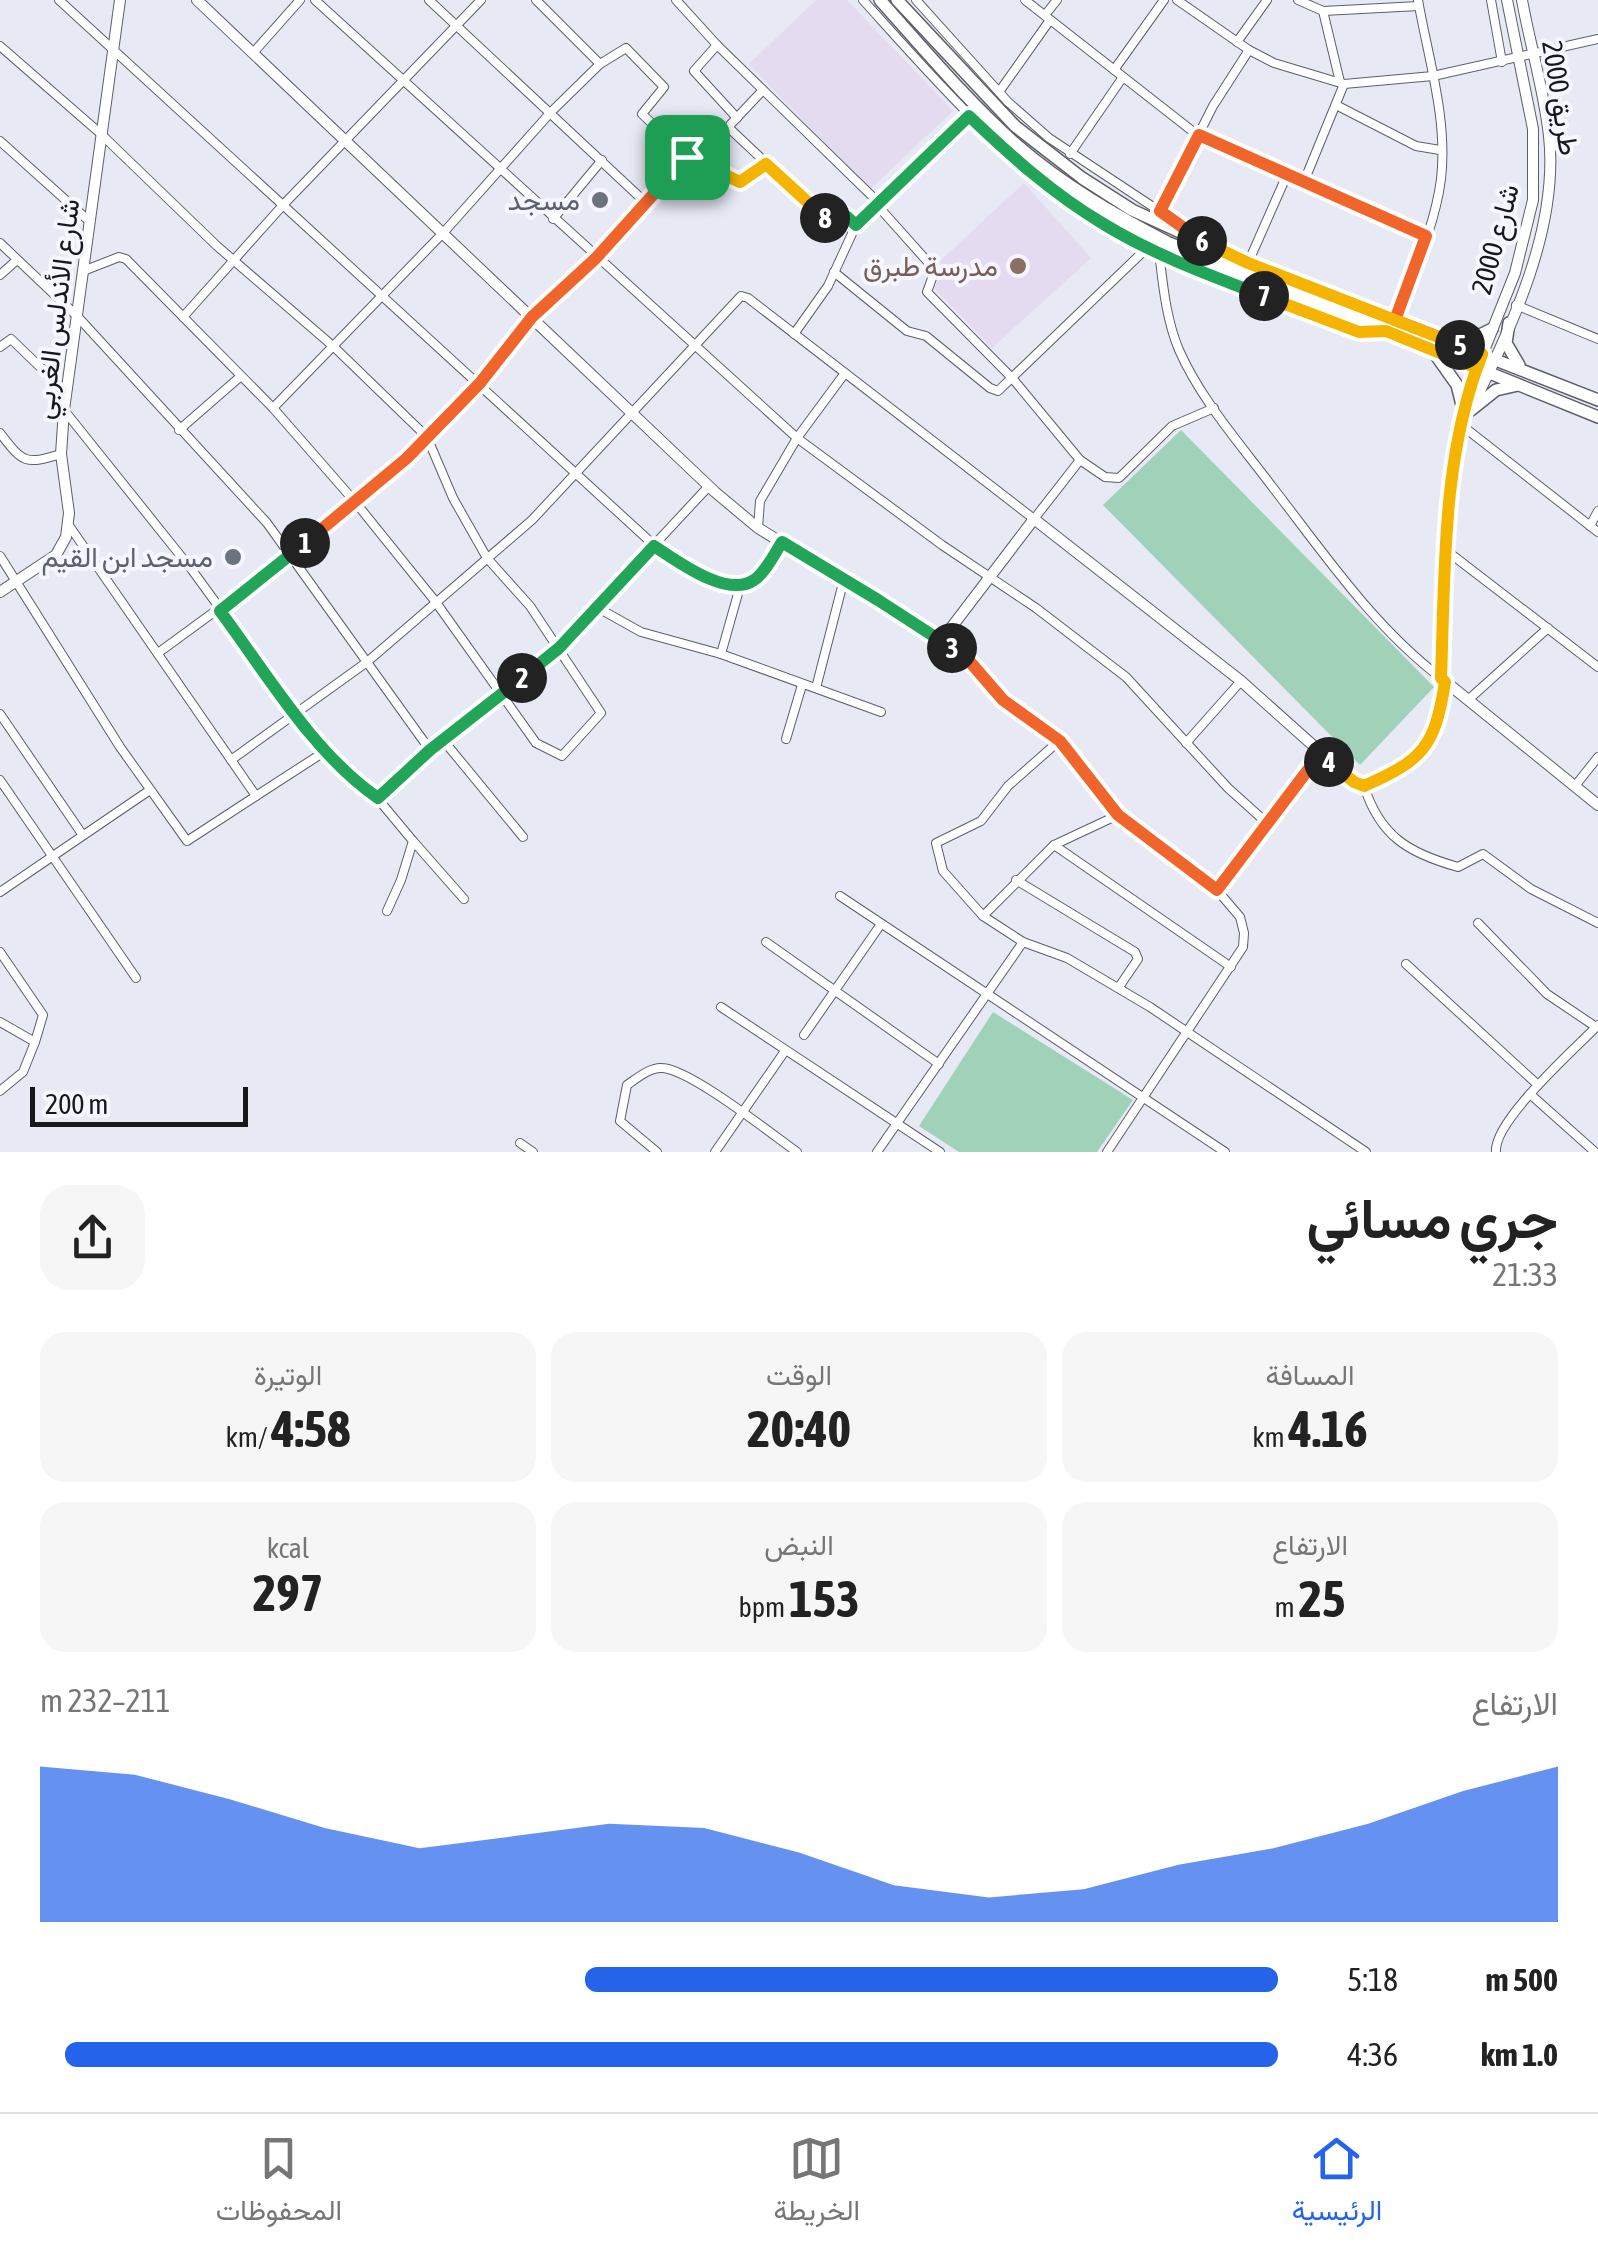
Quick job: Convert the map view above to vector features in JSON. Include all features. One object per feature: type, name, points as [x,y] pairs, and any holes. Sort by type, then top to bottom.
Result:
[{"type":"main road","points":[[880,0],[997,126],[1079,191],[1167,242],[1391,326],[1460,345],[1598,400]]},
{"type":"main road","points":[[897,0],[1000,112],[1109,197],[1391,326],[1442,360],[1462,397],[1464,416]]},
{"type":"main road","points":[[1509,322],[1509,352],[1522,368]]},
{"type":"main road","points":[[1460,345],[1492,329]]},
{"type":"main road","points":[[1428,349],[1598,417]]},
{"type":"main road","points":[[1464,416],[1496,390],[1527,386]]},
{"type":"street","points":[[59,0],[654,546],[708,580],[742,583],[754,580],[782,542]]},
{"type":"street","name":"شارع الأندلس الغربي","points":[[68,524],[61,454],[64,410],[120,0]]},
{"type":"street","points":[[197,0],[709,486],[758,528],[971,663],[1003,700],[1060,741],[1118,815],[1217,890],[1240,917],[1243,946],[1107,1152]]},
{"type":"street","points":[[253,54],[300,0]]},
{"type":"street","points":[[315,0],[797,438],[1126,677],[1186,744],[1268,824]]},
{"type":"street","points":[[429,0],[645,202]]},
{"type":"street","points":[[183,316],[284,204],[481,0]]},
{"type":"street","points":[[536,0],[600,64]]},
{"type":"street","points":[[676,0],[878,204],[936,270],[926,292],[1013,379],[1080,460],[1105,477],[1119,478],[1172,426],[1214,408]]},
{"type":"street","points":[[864,0],[969,116],[1050,188],[1105,225],[1159,252],[1346,328],[1371,333],[1391,326],[1426,236],[1442,172],[1434,76],[1418,3],[1323,11],[1298,0]]},
{"type":"street","points":[[916,0],[999,92],[1070,154],[1205,244]]},
{"type":"street","points":[[1026,0],[1199,135],[1286,177],[1426,236]]},
{"type":"street","points":[[999,92],[1057,0]]},
{"type":"street","points":[[1114,70],[1164,0]]},
{"type":"street","points":[[1178,0],[1249,50],[1282,66],[1342,83],[1434,76],[1598,39]]},
{"type":"street","points":[[1238,42],[1267,0]]},
{"type":"street","points":[[1492,0],[1502,62]]},
{"type":"street","name":"شارع 2000","points":[[1489,356],[1492,329],[1515,273],[1533,200],[1536,168],[1533,129],[1507,0]]},
{"type":"street","name":"طريق 2000","points":[[1364,786],[1404,768],[1420,754],[1432,734],[1443,680],[1454,451],[1483,370],[1516,305],[1540,240],[1548,201],[1549,137],[1522,0]]},
{"type":"street","points":[[1303,184],[1342,83],[1323,11]]},
{"type":"street","points":[[717,45],[694,70],[737,118]]},
{"type":"street","points":[[0,46],[101,134],[428,437],[449,491],[487,558],[525,600],[602,711],[562,756],[536,743],[434,601],[356,502],[273,408],[126,258],[83,271]]},
{"type":"street","points":[[273,408],[444,232],[551,112],[600,64],[626,48],[664,86],[642,114],[687,157],[740,182],[766,164]]},
{"type":"street","points":[[1160,211],[1249,50]]},
{"type":"street","points":[[1070,154],[1123,77]]},
{"type":"street","points":[[763,90],[730,130],[830,223],[844,216],[856,225]]},
{"type":"street","points":[[1336,105],[1416,146],[1440,150]]},
{"type":"street","points":[[794,334],[834,272],[856,225],[969,116]]},
{"type":"street","points":[[0,141],[90,221]]},
{"type":"street","points":[[158,653],[220,611],[289,556],[428,437],[480,383],[532,317],[596,258],[687,157]]},
{"type":"street","points":[[553,219],[602,160]]},
{"type":"street","points":[[1248,263],[1286,177]]},
{"type":"street","points":[[0,243],[76,316],[267,523],[430,750]]},
{"type":"street","points":[[834,272],[909,332],[926,336],[994,391],[1013,379],[1148,247]]},
{"type":"street","points":[[1159,252],[1168,315],[1179,350],[1214,408],[1388,631],[1598,805]]},
{"type":"street","points":[[0,275],[17,260]]},
{"type":"street","points":[[231,760],[367,662],[532,520],[741,296],[845,372],[1240,681],[1338,770],[1364,786],[1371,808],[1394,841],[1458,867],[1483,854],[1531,889],[1598,923]]},
{"type":"street","points":[[1516,305],[1598,339]]},
{"type":"street","points":[[0,347],[11,338],[66,392]]},
{"type":"street","points":[[758,528],[760,500],[797,438],[845,372]]},
{"type":"street","points":[[179,430],[241,376]]},
{"type":"street","points":[[64,410],[153,520],[324,752],[378,798],[464,899]]},
{"type":"street","points":[[1464,416],[1594,529],[1598,511]]},
{"type":"street","points":[[0,433],[26,461],[61,454]]},
{"type":"street","points":[[941,641],[1080,460]]},
{"type":"street","points":[[378,798],[430,750],[559,648],[709,486]]},
{"type":"street","points":[[0,592],[56,555],[68,524]]},
{"type":"street","points":[[68,524],[256,796]]},
{"type":"street","points":[[1447,550],[1598,667]]},
{"type":"street","points":[[0,556],[120,746],[188,842],[324,752]]},
{"type":"street","points":[[816,688],[844,579]]},
{"type":"street","points":[[721,654],[742,583]]},
{"type":"street","points":[[598,608],[641,632],[721,654],[881,712]]},
{"type":"street","points":[[1468,700],[1548,628]]},
{"type":"street","points":[[1186,744],[1240,681]]},
{"type":"street","points":[[786,739],[802,685]]},
{"type":"street","points":[[0,714],[82,834]]},
{"type":"street","points":[[443,740],[523,837]]},
{"type":"street","points":[[1060,741],[998,796],[980,821],[936,844],[943,871],[983,916],[1023,942],[1067,958],[1118,988],[1366,1152]]},
{"type":"street","points":[[1217,890],[1320,754]]},
{"type":"street","points":[[1575,786],[1598,757]]},
{"type":"street","points":[[0,780],[136,978]]},
{"type":"street","points":[[0,892],[150,790]]},
{"type":"street","points":[[983,916],[1054,845],[1118,815]]},
{"type":"street","points":[[387,911],[413,841]]},
{"type":"street","points":[[1054,845],[1231,967]]},
{"type":"street","points":[[1016,880],[1135,952],[1138,960],[1118,988]]},
{"type":"street","points":[[840,896],[1225,1152]]},
{"type":"street","points":[[1478,923],[1546,994],[1597,1026],[1530,1094],[1497,1136],[1496,1152]]},
{"type":"street","points":[[804,1035],[881,924]]},
{"type":"street","points":[[766,942],[939,1064]]},
{"type":"street","points":[[877,1152],[1023,942]]},
{"type":"street","points":[[0,952],[43,1015],[23,1072],[0,1091]]},
{"type":"street","points":[[1406,964],[1538,1085]]},
{"type":"street","points":[[721,1007],[940,1152]]},
{"type":"street","points":[[0,1022],[35,1042]]},
{"type":"street","points":[[715,1152],[785,1051]]},
{"type":"street","points":[[656,1152],[620,1121],[627,1085],[651,1070],[663,1068],[680,1074],[796,1152]]},
{"type":"street","points":[[1530,1094],[1594,1152]]},
{"type":"street","points":[[520,1143],[532,1152]]},
{"type":"shaded area","points":[[816,0],[847,0],[953,111],[869,190],[749,64]]},
{"type":"shaded area","points":[[1024,183],[1091,258],[992,348],[934,288],[942,273],[940,261]]},
{"type":"green space","points":[[1181,430],[1434,687],[1360,765],[1103,505]]},
{"type":"green space","points":[[993,1012],[1133,1100],[1097,1152],[959,1152],[919,1126]]},
{"type":"place","name":"مسجد","points":[[600,200]]},
{"type":"place","name":"مدرسة طبرق","points":[[1018,266]]},
{"type":"place","name":"مسجد ابن القيم","points":[[233,557]]},
{"type":"route","points":[[687,157],[596,258],[532,317],[480,383],[407,458],[220,611],[324,752],[350,778],[378,798],[430,750],[559,648],[654,546],[708,580],[742,583],[754,580],[782,542],[971,663],[1003,700],[1060,741],[1118,815],[1217,890],[1320,754],[1364,786],[1404,768],[1420,754],[1432,734],[1445,682],[1441,678],[1454,451],[1463,409],[1482,354],[1395,320],[1426,236],[1286,177],[1199,135],[1160,211],[1205,244],[1248,263],[1482,354],[1477,368],[1386,331],[1371,333],[1346,328],[1148,247],[1105,225],[1050,188],[969,116],[856,225],[844,216],[830,223],[766,164],[740,182],[687,157]]}]
